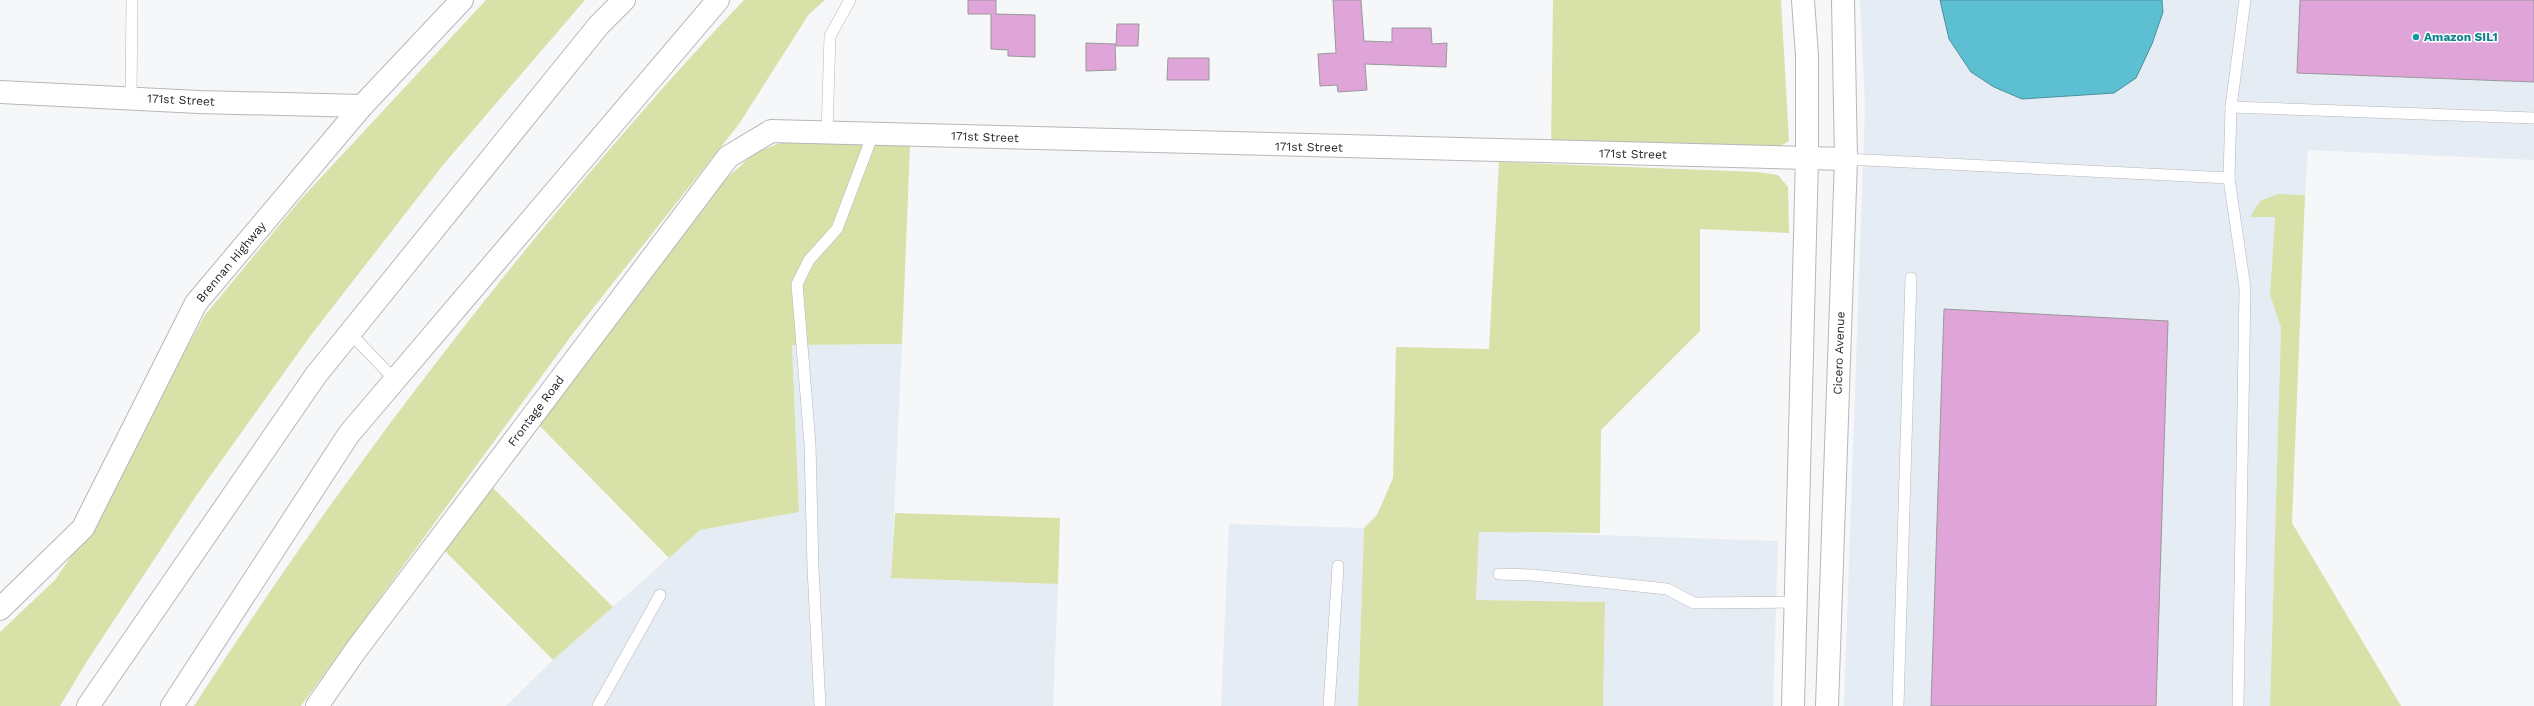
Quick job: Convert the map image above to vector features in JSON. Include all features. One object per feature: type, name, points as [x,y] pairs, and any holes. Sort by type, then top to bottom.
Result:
[{"type":"main road","name":"Brennan Highway","points":[[0,609],[83,528],[196,303],[362,106],[462,0]]},
{"type":"main road","points":[[88,706],[316,375],[599,25],[624,0]]},
{"type":"main road","points":[[172,706],[349,434],[718,0]]},
{"type":"main road","points":[[1793,706],[1807,158],[1807,56],[1804,0]]},
{"type":"main road","name":"Cicero Avenue","points":[[1827,706],[1846,159],[1843,0]]},
{"type":"main road","name":"171st Street","points":[[0,92],[362,106]]},
{"type":"main road","name":"171st Street","points":[[771,131],[1846,159]]},
{"type":"main road","name":"Frontage Road","points":[[317,706],[360,644],[728,157],[771,131]]},
{"type":"lane","points":[[131,98],[132,0]]},
{"type":"lane","points":[[827,132],[830,36],[850,0]]},
{"type":"lane","points":[[2238,706],[2245,288],[2229,178],[2230,107],[2245,0]]},
{"type":"lane","points":[[2230,107],[2534,118]]},
{"type":"lane","points":[[820,706],[812,568],[810,444],[797,284],[809,260],[837,229],[873,134]]},
{"type":"lane","points":[[1846,159],[2229,178]]},
{"type":"lane","points":[[1898,706],[1911,278]]},
{"type":"lane","points":[[350,333],[395,380]]},
{"type":"lane","points":[[1329,706],[1338,566]]},
{"type":"lane","points":[[1499,574],[1533,575],[1667,589],[1694,603],[1795,602]]},
{"type":"lane","points":[[598,706],[660,595]]},
{"type":"shaded area","points":[[1860,0],[2534,0],[2534,160],[2308,150],[2305,195],[2278,194],[2250,216],[2275,217],[2270,295],[2281,328],[2270,706],[1844,706],[1865,106]]},
{"type":"shaded area","points":[[902,344],[891,578],[1058,584],[1053,706],[506,706],[553,660],[700,530],[799,512],[792,345]]},
{"type":"shaded area","points":[[1229,524],[1364,528],[1358,706],[1221,706]]},
{"type":"shaded area","points":[[1479,531],[1778,541],[1773,706],[1603,706],[1605,602],[1476,600]]},
{"type":"green space","points":[[486,0],[585,0],[443,165],[311,335],[196,496],[89,658],[60,706],[0,706],[0,632],[55,580],[107,503],[165,387],[205,315],[301,199]]},
{"type":"green space","points":[[744,0],[825,0],[809,14],[739,124],[571,336],[301,706],[194,706],[316,525],[445,351],[536,237],[612,146]]},
{"type":"green space","points":[[1553,0],[1781,0],[1789,141],[1770,152],[1551,148]]},
{"type":"green space","points":[[787,140],[910,145],[902,344],[792,345],[799,512],[700,530],[669,558],[535,421],[720,184],[755,153]]},
{"type":"green space","points":[[1499,162],[1757,172],[1778,175],[1788,187],[1789,233],[1700,229],[1700,331],[1601,430],[1600,533],[1479,532],[1476,600],[1605,602],[1603,706],[1358,706],[1364,528],[1377,515],[1393,478],[1396,347],[1489,349]]},
{"type":"green space","points":[[2278,194],[2305,195],[2292,523],[2401,706],[2270,706],[2281,328],[2270,295],[2275,217],[2250,217],[2260,201]]},
{"type":"green space","points":[[490,485],[613,607],[553,660],[440,546]]},
{"type":"green space","points":[[895,513],[1060,518],[1058,584],[891,578]]},
{"type":"water","points":[[1940,0],[2162,0],[2163,12],[2152,44],[2136,78],[2114,93],[2022,99],[1994,87],[1971,72],[1949,39]]},
{"type":"building","points":[[968,0],[996,0],[996,14],[1035,15],[1035,57],[1008,56],[1008,50],[991,49],[991,14],[968,14]]},
{"type":"building","points":[[1333,0],[1361,0],[1364,41],[1392,42],[1392,28],[1431,28],[1432,44],[1447,43],[1446,67],[1365,64],[1367,90],[1338,92],[1337,85],[1320,86],[1318,54],[1336,53]]},
{"type":"building","name":"Amazon SIL1","points":[[2300,0],[2534,0],[2534,82],[2297,73]]},
{"type":"building","points":[[1117,24],[1139,24],[1138,46],[1116,46]]},
{"type":"building","points":[[1086,43],[1115,44],[1116,70],[1086,71]]},
{"type":"building","points":[[1168,58],[1209,58],[1209,80],[1167,80]]},
{"type":"building","points":[[1944,309],[2168,321],[2156,706],[1931,706]]},
{"type":"place","name":"Amazon SIL1","points":[[2416,37]]}]
